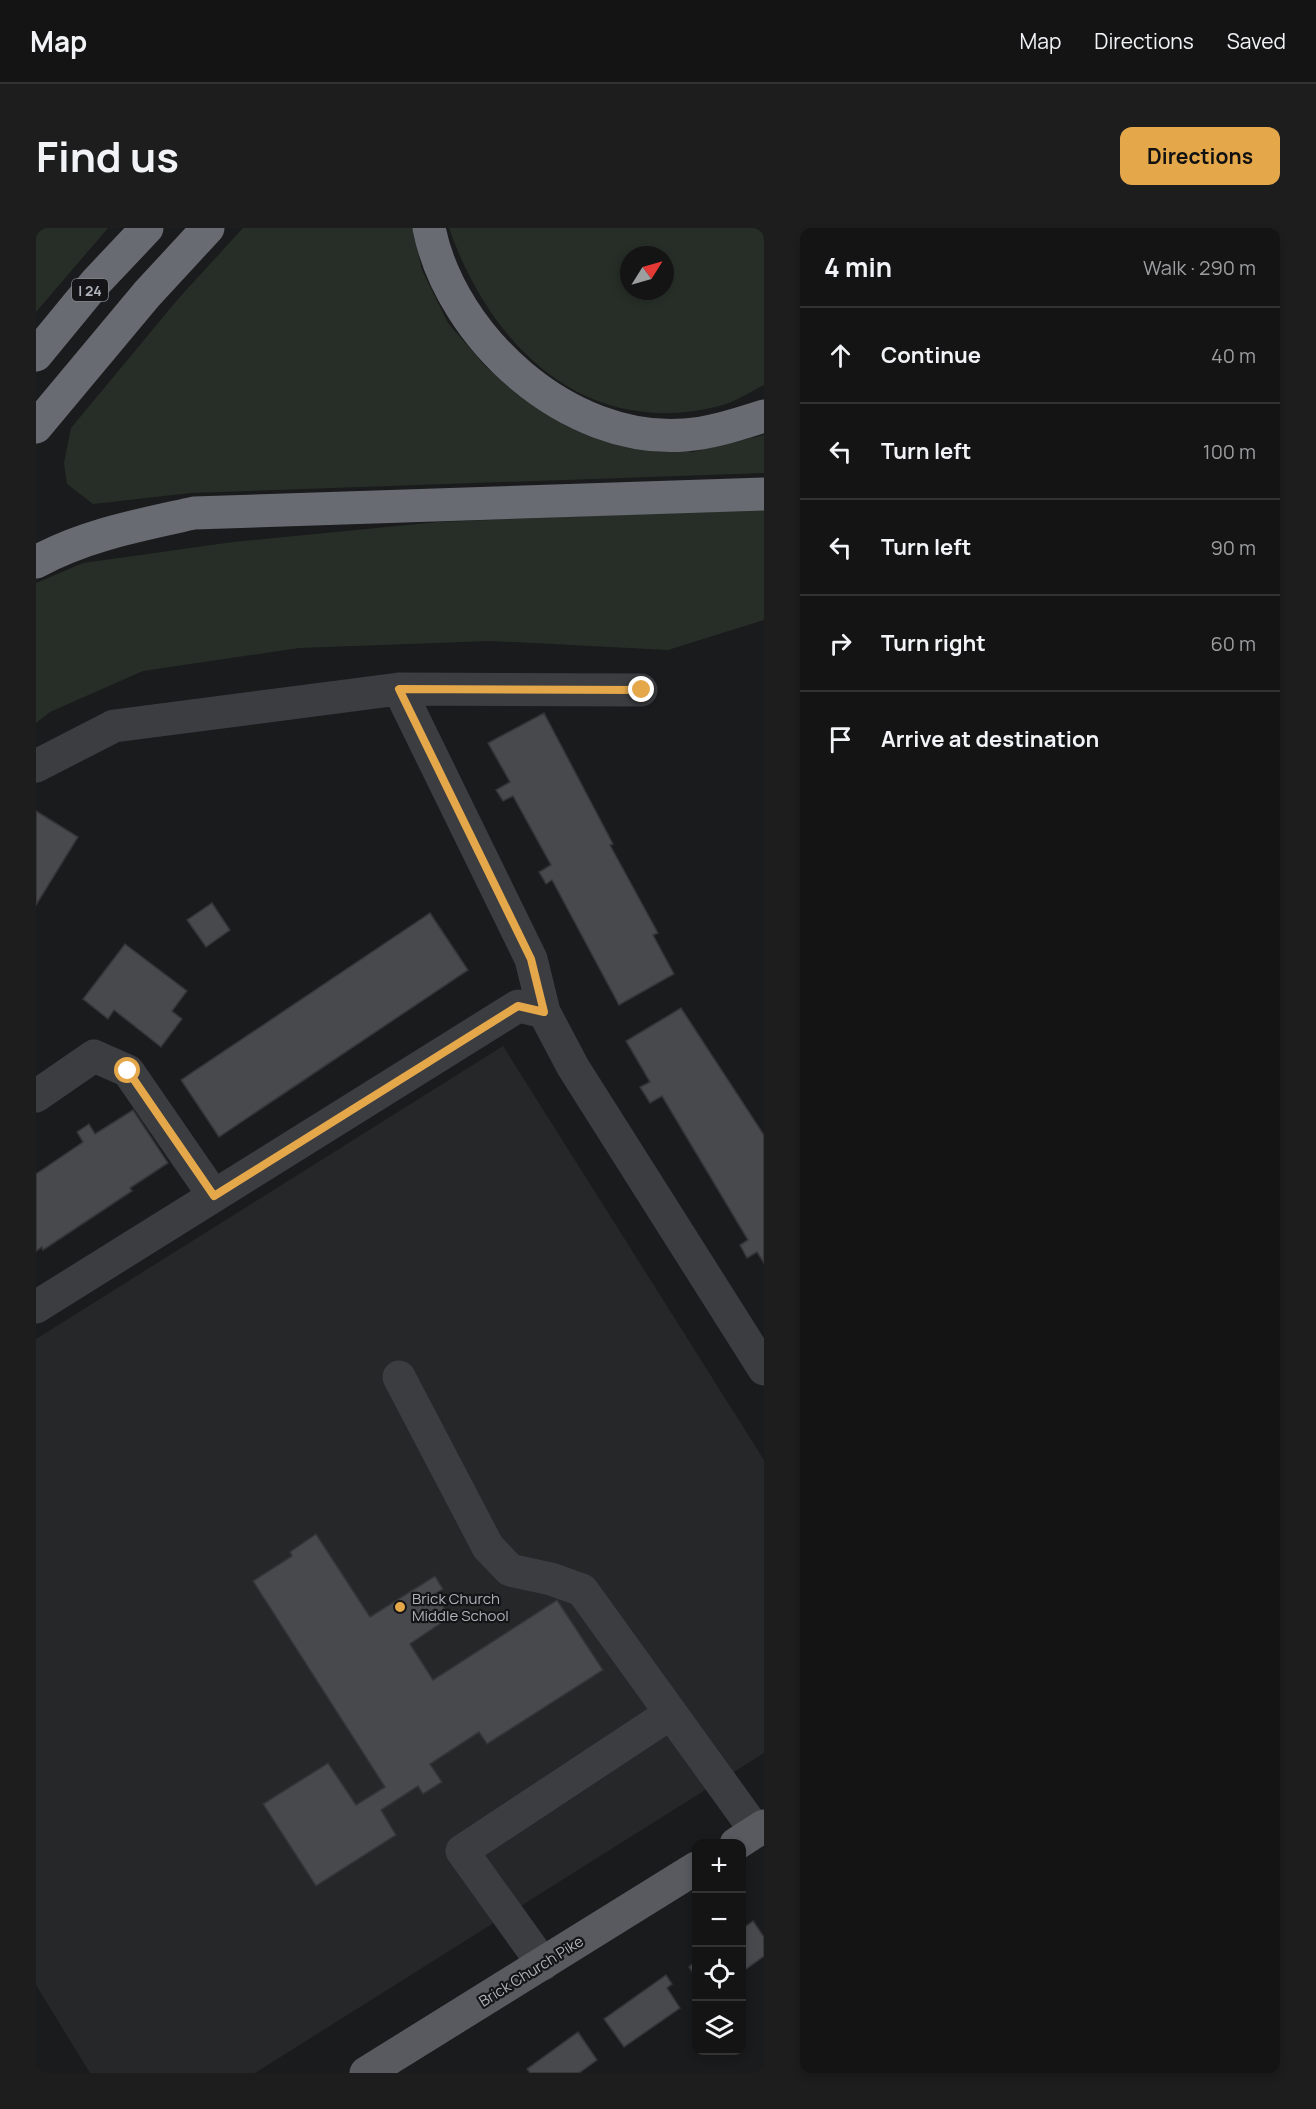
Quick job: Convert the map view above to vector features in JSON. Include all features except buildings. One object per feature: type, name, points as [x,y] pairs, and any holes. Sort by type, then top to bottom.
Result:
[{"type":"highway","name":"I 24","points":[[36,355],[96,282],[147,228]]},
{"type":"highway","points":[[36,427],[147,294],[208,228]]},
{"type":"highway","points":[[429,228],[432,245],[450,285],[468,318],[495,352],[545,394],[577,413],[610,426],[646,434],[683,435],[722,430],[764,416]]},
{"type":"highway","points":[[36,562],[54,552],[111,531],[194,513],[764,494]]},
{"type":"main road","name":"Brick Church Pike","points":[[366,2073],[692,1871]]},
{"type":"lane","points":[[36,766],[114,726],[399,689],[642,690]]},
{"type":"lane","points":[[399,689],[531,959],[544,1012],[573,1067],[764,1370]]},
{"type":"lane","points":[[36,1307],[518,1006],[544,1012]]},
{"type":"lane","points":[[36,1096],[94,1056],[128,1071],[214,1196]]},
{"type":"lane","points":[[399,1377],[488,1547],[510,1570],[552,1579],[582,1590],[671,1713],[752,1834]]},
{"type":"lane","points":[[543,1964],[462,1851],[671,1713]]},
{"type":"shaded area","points":[[36,228],[108,228],[36,312]]},
{"type":"shaded area","points":[[243,228],[412,228],[422,270],[448,323],[487,368],[568,427],[632,449],[693,452],[764,435],[764,473],[191,493],[93,504],[67,484],[64,463],[71,428],[178,299]]},
{"type":"shaded area","points":[[449,228],[764,228],[764,385],[723,405],[674,413],[629,410],[588,397],[551,375],[518,346],[490,311],[467,272]]},
{"type":"shaded area","points":[[764,509],[764,620],[668,650],[491,641],[299,648],[143,671],[50,712],[36,723],[36,583],[83,563],[233,542],[438,522]]},
{"type":"shaded area","name":"Brick Church Middle School","points":[[503,1046],[764,1460],[764,1753],[255,2073],[90,2073],[36,1985],[36,1339]]},
{"type":"place","name":"Brick Church Middle School","points":[[400,1607]]},
{"type":"route","points":[[128,1071],[214,1196],[518,1006],[544,1012],[531,959],[399,689],[642,690]]}]
